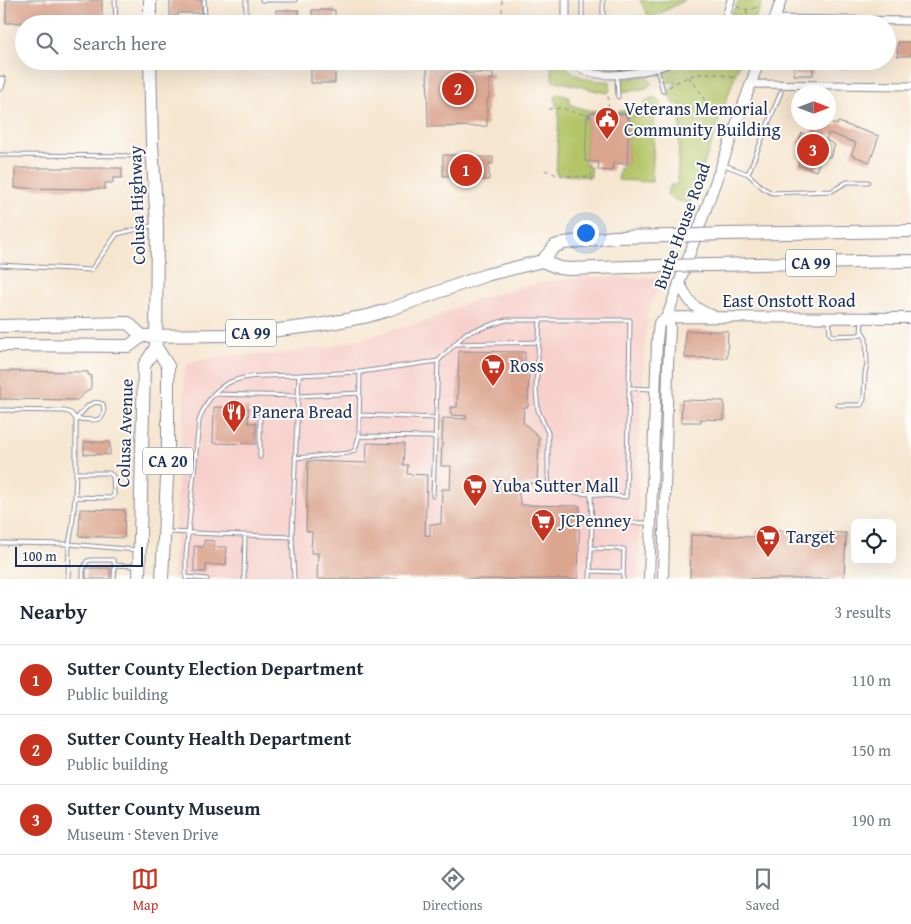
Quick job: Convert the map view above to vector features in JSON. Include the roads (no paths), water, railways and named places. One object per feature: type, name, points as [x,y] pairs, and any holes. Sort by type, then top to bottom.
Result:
[{"type":"highway","points":[[150,0],[150,15]]},
{"type":"highway","name":"Colusa Highway","points":[[150,70],[157,225],[156,342]]},
{"type":"highway","name":"CA 99","points":[[542,261],[555,246],[564,243],[614,237],[911,231]]},
{"type":"highway","name":"CA 99","points":[[0,344],[129,346],[142,336],[156,342],[295,328],[353,319],[388,310],[511,267],[542,261],[559,268],[568,269],[911,262]]},
{"type":"highway","points":[[0,326],[128,323],[142,336]]},
{"type":"highway","name":"CA 20","points":[[156,342],[168,366],[168,457],[162,579]]},
{"type":"highway","name":"Colusa Avenue","points":[[138,579],[144,366],[156,342]]},
{"type":"main road","points":[[776,15],[781,0]]},
{"type":"main road","name":"Butte House Road","points":[[663,579],[670,328],[667,317],[755,70]]},
{"type":"main road","points":[[679,282],[688,300],[696,308],[721,317]]},
{"type":"main road","name":"Butte House Road","points":[[649,579],[659,323],[667,317]]},
{"type":"main road","name":"East Onstott Road","points":[[667,317],[911,318]]},
{"type":"street","points":[[566,0],[566,15]]},
{"type":"street","points":[[726,15],[731,0]]},
{"type":"street","points":[[896,21],[911,21]]},
{"type":"street","points":[[585,70],[617,75],[653,70]]},
{"type":"street","points":[[750,84],[911,86]]},
{"type":"lane","points":[[115,0],[116,15]]},
{"type":"lane","points":[[204,0],[205,15]]},
{"type":"lane","points":[[246,0],[246,15]]},
{"type":"lane","points":[[262,0],[295,0]]},
{"type":"lane","points":[[582,0],[582,15]]},
{"type":"lane","points":[[603,0],[603,15]]},
{"type":"lane","points":[[657,70],[663,91]]},
{"type":"lane","points":[[617,75],[618,97]]},
{"type":"lane","points":[[748,174],[781,92]]},
{"type":"lane","points":[[0,155],[153,156]]},
{"type":"lane","points":[[721,164],[748,174],[772,193],[832,191],[847,182],[868,182]]},
{"type":"lane","points":[[0,265],[92,270],[117,234],[157,225]]},
{"type":"lane","points":[[829,318],[830,334],[833,336],[857,335],[861,334],[862,330]]},
{"type":"lane","points":[[838,405],[861,405],[864,398],[867,365],[866,338],[862,330],[862,318]]},
{"type":"lane","points":[[207,579],[186,578],[189,533],[199,420],[203,408],[212,394],[223,384],[242,378],[360,372],[438,361],[466,333],[506,320],[540,320],[630,320],[626,497],[557,491],[549,486],[548,433],[538,410],[536,390],[540,320]]},
{"type":"lane","points":[[455,344],[539,342]]},
{"type":"lane","points":[[433,496],[438,361]]},
{"type":"lane","points":[[295,458],[352,452],[355,450],[359,436],[360,372]]},
{"type":"lane","points":[[294,579],[292,536],[299,375]]},
{"type":"lane","points":[[629,388],[655,389]]},
{"type":"lane","points":[[212,394],[298,396],[360,393]]},
{"type":"lane","points":[[98,401],[103,404],[105,411],[102,418],[96,421],[76,419],[91,402],[98,401]]},
{"type":"lane","points":[[0,410],[65,412],[71,413],[76,419],[75,497],[69,544],[68,579]]},
{"type":"lane","points":[[260,415],[260,457]]},
{"type":"lane","points":[[359,415],[436,418]]},
{"type":"lane","points":[[359,436],[435,437]]},
{"type":"lane","points":[[75,497],[111,498],[114,496],[114,476],[109,473],[76,472]]},
{"type":"lane","points":[[590,579],[592,494]]},
{"type":"lane","points":[[592,523],[664,523]]},
{"type":"lane","points":[[164,532],[292,536]]},
{"type":"lane","points":[[244,579],[245,535]]},
{"type":"lane","points":[[0,543],[69,544],[139,550]]},
{"type":"lane","points":[[591,548],[624,549],[623,579]]},
{"type":"lane","points":[[83,579],[83,570],[87,561],[92,560],[113,560],[115,566],[114,579]]},
{"type":"lane","points":[[115,566],[139,566]]},
{"type":"lane","points":[[590,571],[623,572]]},
{"type":"place","name":"Sutter County Health Department","points":[[458,89]]},
{"type":"place","name":"Veterans Memorial Community Building","points":[[607,140]]},
{"type":"place","name":"Sutter County Museum","points":[[813,150]]},
{"type":"place","name":"Sutter County Election Department","points":[[466,170]]},
{"type":"place","name":"Ross","points":[[493,387]]},
{"type":"place","name":"Panera Bread","points":[[234,433]]},
{"type":"place","name":"Yuba Sutter Mall","points":[[475,507]]},
{"type":"place","name":"JCPenney","points":[[543,542]]},
{"type":"place","name":"Target","points":[[768,558]]}]
